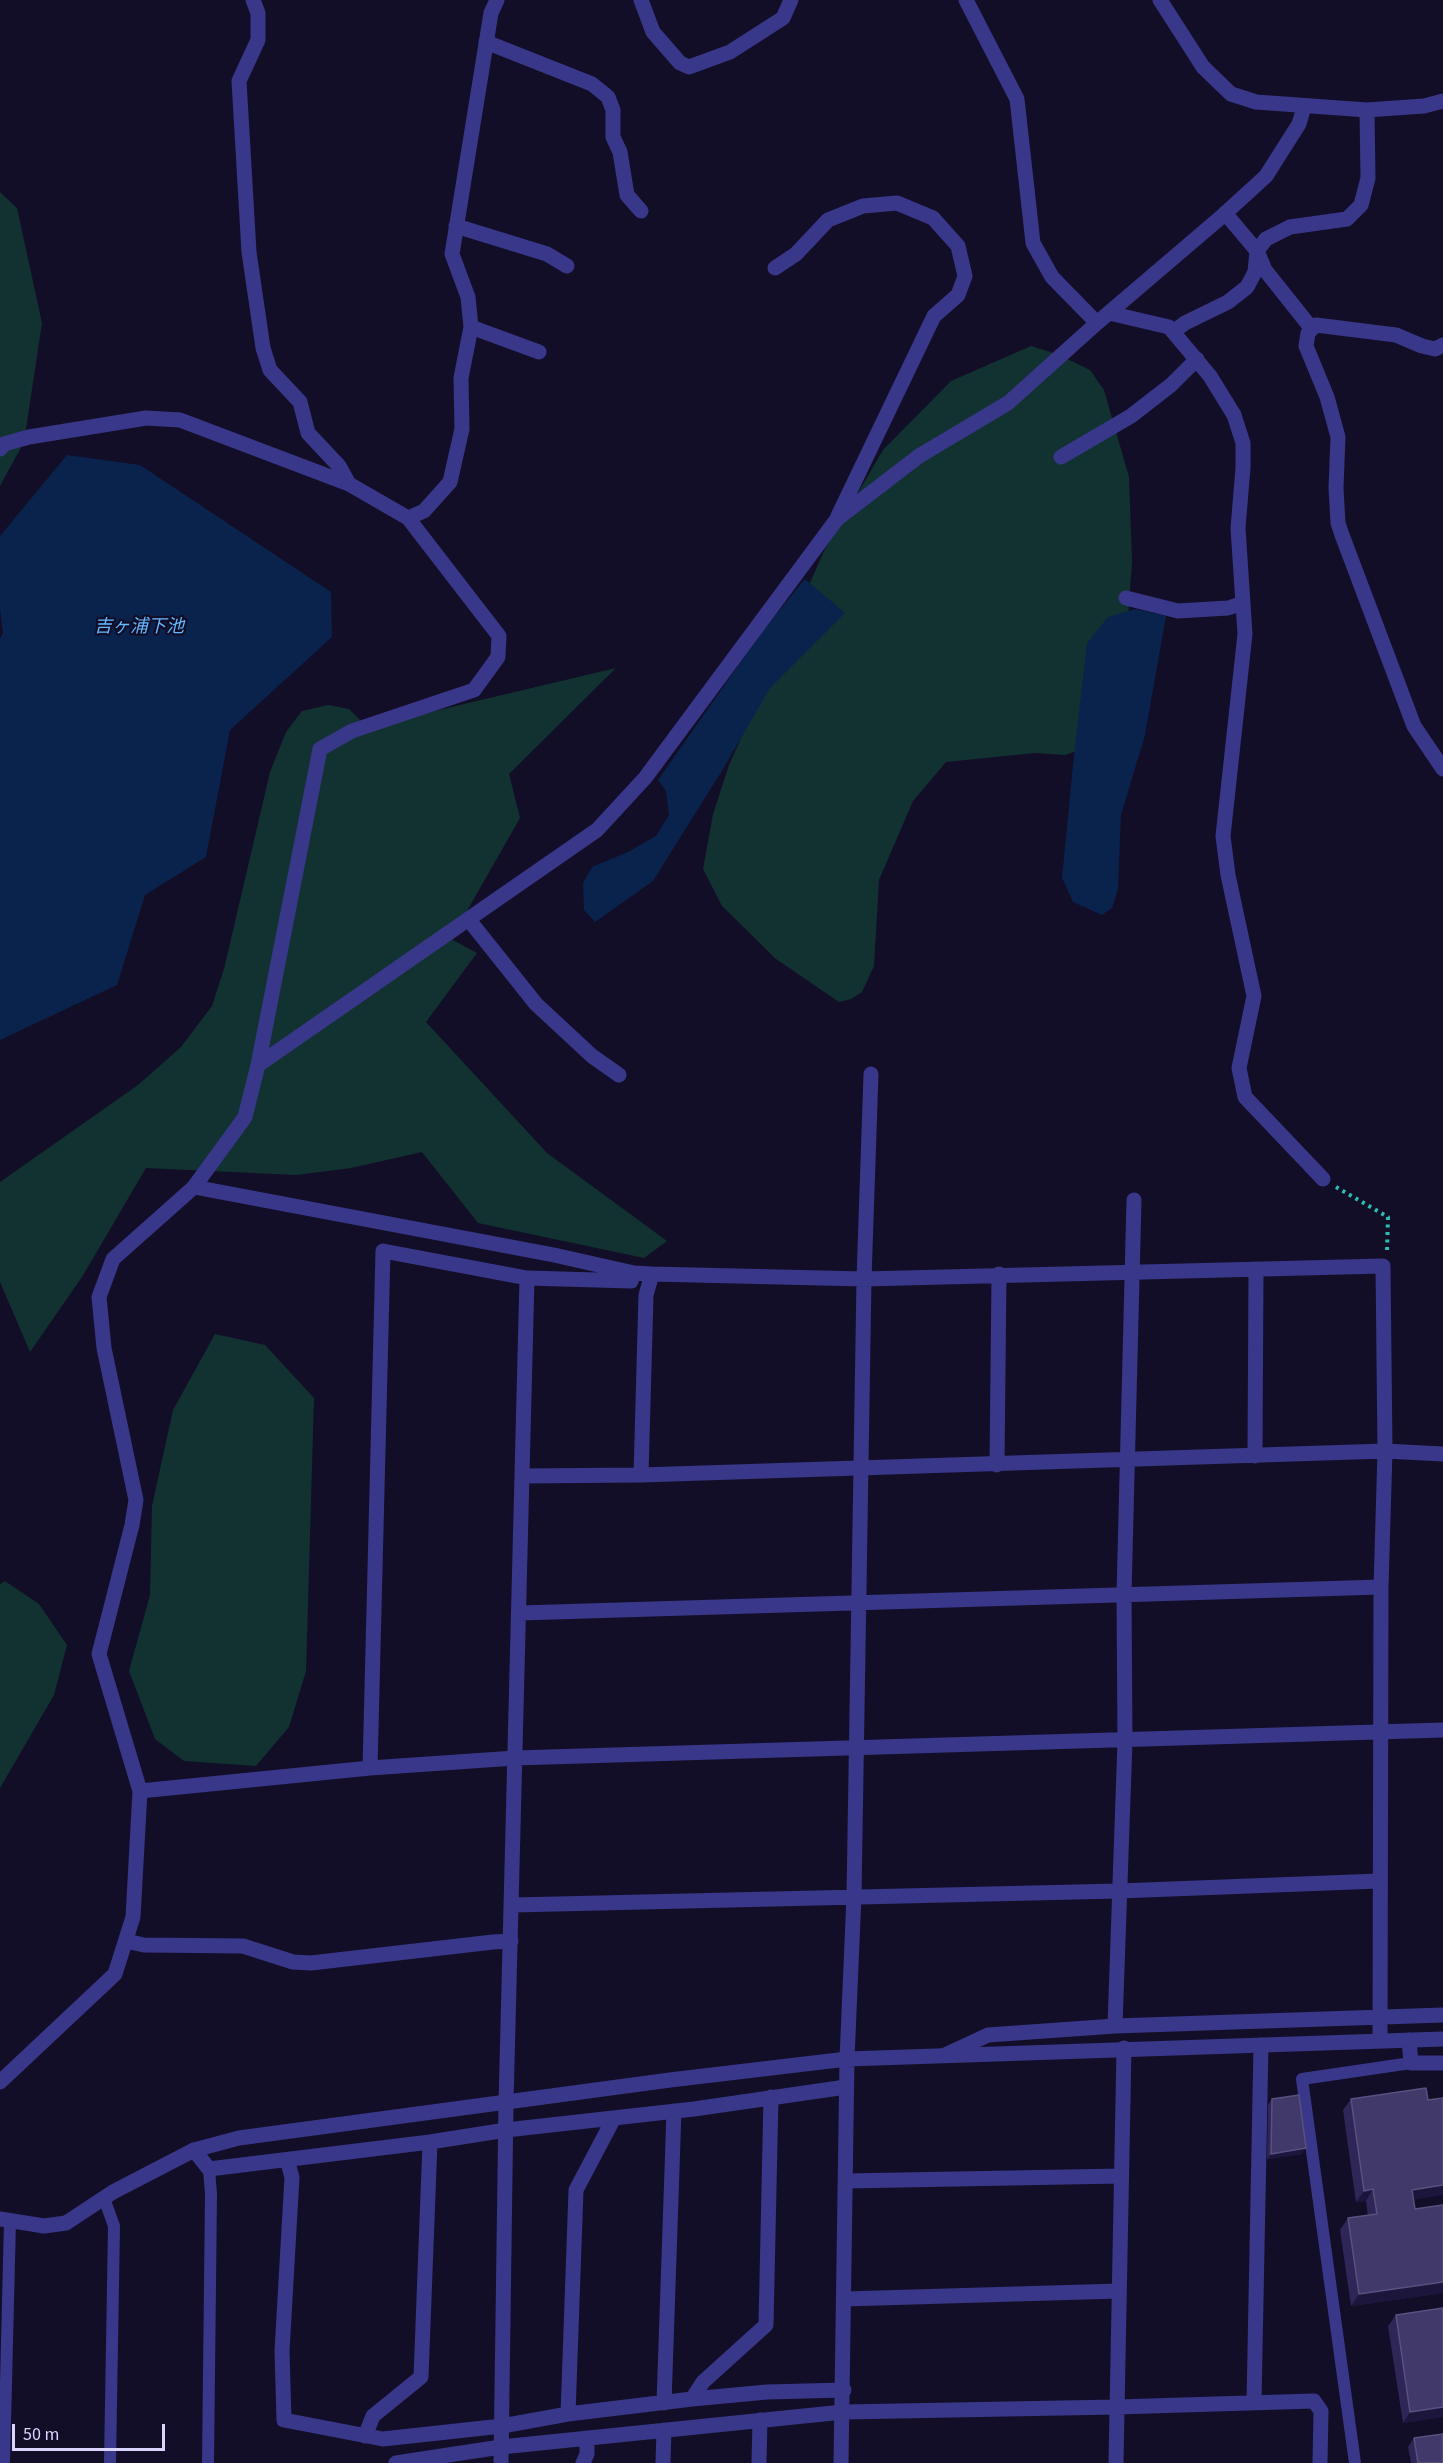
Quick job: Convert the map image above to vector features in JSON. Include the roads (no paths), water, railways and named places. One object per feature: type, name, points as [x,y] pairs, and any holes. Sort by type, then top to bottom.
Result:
[{"type":"street","points":[[253,0],[258,13],[258,40],[239,81],[249,252],[263,348],[270,370],[300,402],[308,433],[339,466],[349,484]]},
{"type":"street","points":[[408,518],[424,511],[450,482],[462,429],[461,378],[471,327],[468,297],[452,254],[491,13],[497,0]]},
{"type":"street","points":[[640,0],[653,32],[680,63],[689,68],[730,51],[783,18],[791,0]]},
{"type":"street","points":[[966,0],[1017,99],[1033,243],[1052,277],[1097,323]]},
{"type":"street","points":[[1160,0],[1203,67],[1231,94],[1256,102],[1367,110],[1424,106],[1443,102]]},
{"type":"street","points":[[486,42],[591,84],[608,97],[613,110],[614,137],[620,152],[627,195],[641,211]]},
{"type":"street","points":[[837,519],[918,456],[1008,404],[1097,323],[1225,213],[1266,176],[1299,124],[1304,107]]},
{"type":"street","points":[[1173,332],[1185,323],[1228,302],[1247,287],[1255,272],[1257,251],[1266,239],[1290,227],[1347,219],[1361,204],[1368,178],[1367,110]]},
{"type":"street","points":[[258,1065],[597,830],[645,778],[837,519],[934,316],[958,295],[965,276],[958,246],[933,218],[897,203],[863,206],[828,220],[796,254],[775,268]]},
{"type":"street","points":[[1225,213],[1257,251],[1265,270],[1312,329]]},
{"type":"street","points":[[456,226],[547,254],[567,266]]},
{"type":"street","points":[[1109,313],[1169,327],[1197,359],[1234,415],[1243,443],[1238,528],[1245,634],[1223,837],[1228,875],[1254,996],[1239,1068],[1245,1096],[1323,1179]]},
{"type":"street","points":[[1443,345],[1435,349],[1396,335],[1316,326],[1308,333],[1306,346],[1327,398],[1338,437],[1336,489],[1338,523],[1414,726],[1443,769]]},
{"type":"street","points":[[471,327],[539,352]]},
{"type":"street","points":[[1061,457],[1131,416],[1172,385],[1197,359]]},
{"type":"street","points":[[0,449],[4,444],[146,418],[180,420],[349,484],[408,518],[499,636],[498,657],[474,690],[352,731],[320,749],[258,1065],[245,1117],[194,1187],[113,1258],[99,1297],[104,1348],[136,1500],[132,1525],[99,1654],[140,1791],[134,1917],[115,1974],[0,2082]]},
{"type":"street","points":[[1126,598],[1178,611],[1228,608],[1243,603]]},
{"type":"street","points":[[469,920],[536,1004],[592,1056],[619,1075]]},
{"type":"street","points":[[841,2463],[844,2390],[846,2086],[854,1896],[864,1279],[871,1074]]},
{"type":"street","points":[[194,1187],[554,1255],[634,1273],[864,1279],[1383,1266],[1385,1451],[1381,1587],[1380,2040]]},
{"type":"street","points":[[1115,2026],[1125,1741],[1124,1594],[1134,1200]]},
{"type":"street","points":[[370,1768],[383,1251],[527,1278],[631,1281],[634,1273]]},
{"type":"street","points":[[1255,1456],[1256,1269]]},
{"type":"street","points":[[641,1475],[646,1295],[652,1274]]},
{"type":"street","points":[[997,1465],[999,1274]]},
{"type":"street","points":[[501,2463],[506,2103],[513,1905],[527,1278]]},
{"type":"street","points":[[522,1476],[997,1465],[1385,1451],[1443,1454]]},
{"type":"street","points":[[520,1613],[860,1605],[1124,1594],[1381,1587]]},
{"type":"street","points":[[140,1791],[370,1768],[515,1758],[1443,1730]]},
{"type":"street","points":[[513,1905],[1119,1891],[1379,1881]]},
{"type":"street","points":[[126,1941],[144,1945],[243,1946],[293,1962],[311,1963],[512,1941]]},
{"type":"street","points":[[945,2055],[988,2035],[1115,2026],[1443,2015]]},
{"type":"street","points":[[5,2220],[44,2226],[66,2223],[104,2198],[194,2150],[239,2138],[631,2085],[847,2058],[1443,2039]]},
{"type":"street","points":[[1408,2040],[1410,2063],[1443,2063]]},
{"type":"street","points":[[1254,2402],[1261,2045]]},
{"type":"street","points":[[1116,2463],[1124,2048]]},
{"type":"street","points":[[194,2150],[209,2169],[430,2142],[506,2130],[674,2111],[846,2086]]},
{"type":"street","points":[[692,2399],[703,2382],[766,2325],[771,2097]]},
{"type":"street","points":[[664,2403],[674,2111]]},
{"type":"street","points":[[568,2414],[576,2190],[614,2118]]},
{"type":"street","points":[[365,2436],[373,2416],[421,2377],[430,2142]]},
{"type":"street","points":[[287,2160],[292,2176],[282,2351],[284,2420],[383,2439],[502,2426],[568,2414],[692,2399],[766,2392],[844,2390]]},
{"type":"street","points":[[846,2181],[1121,2176]]},
{"type":"street","points":[[844,2300],[1119,2291]]},
{"type":"street","points":[[396,2463],[434,2460],[501,2447],[843,2412],[1314,2401],[1321,2411],[1320,2463]]},
{"type":"street","points":[[759,2463],[760,2420]]},
{"type":"street","points":[[663,2463],[664,2430]]},
{"type":"street","points":[[584,2463],[587,2454],[587,2438]]},
{"type":"lane","points":[[1354,2463],[1302,2079],[1410,2063]]},
{"type":"lane","points":[[208,2463],[211,2194],[209,2169]]},
{"type":"lane","points":[[104,2198],[114,2226],[110,2463]]},
{"type":"lane","points":[[4,2463],[5,2220]]},
{"type":"water","name":"吉ヶ浦下池","points":[[67,455],[140,465],[331,592],[332,637],[230,730],[206,857],[145,895],[117,985],[0,1040],[0,639],[3,633],[0,609],[0,536]]},
{"type":"water","points":[[805,579],[845,613],[770,688],[653,881],[595,922],[584,910],[583,883],[592,867],[628,852],[656,836],[669,815],[666,791],[658,780],[763,630]]},
{"type":"water","points":[[1136,609],[1166,616],[1145,735],[1121,815],[1118,889],[1112,908],[1102,915],[1073,902],[1062,878],[1073,765],[1087,643],[1108,617]]}]
